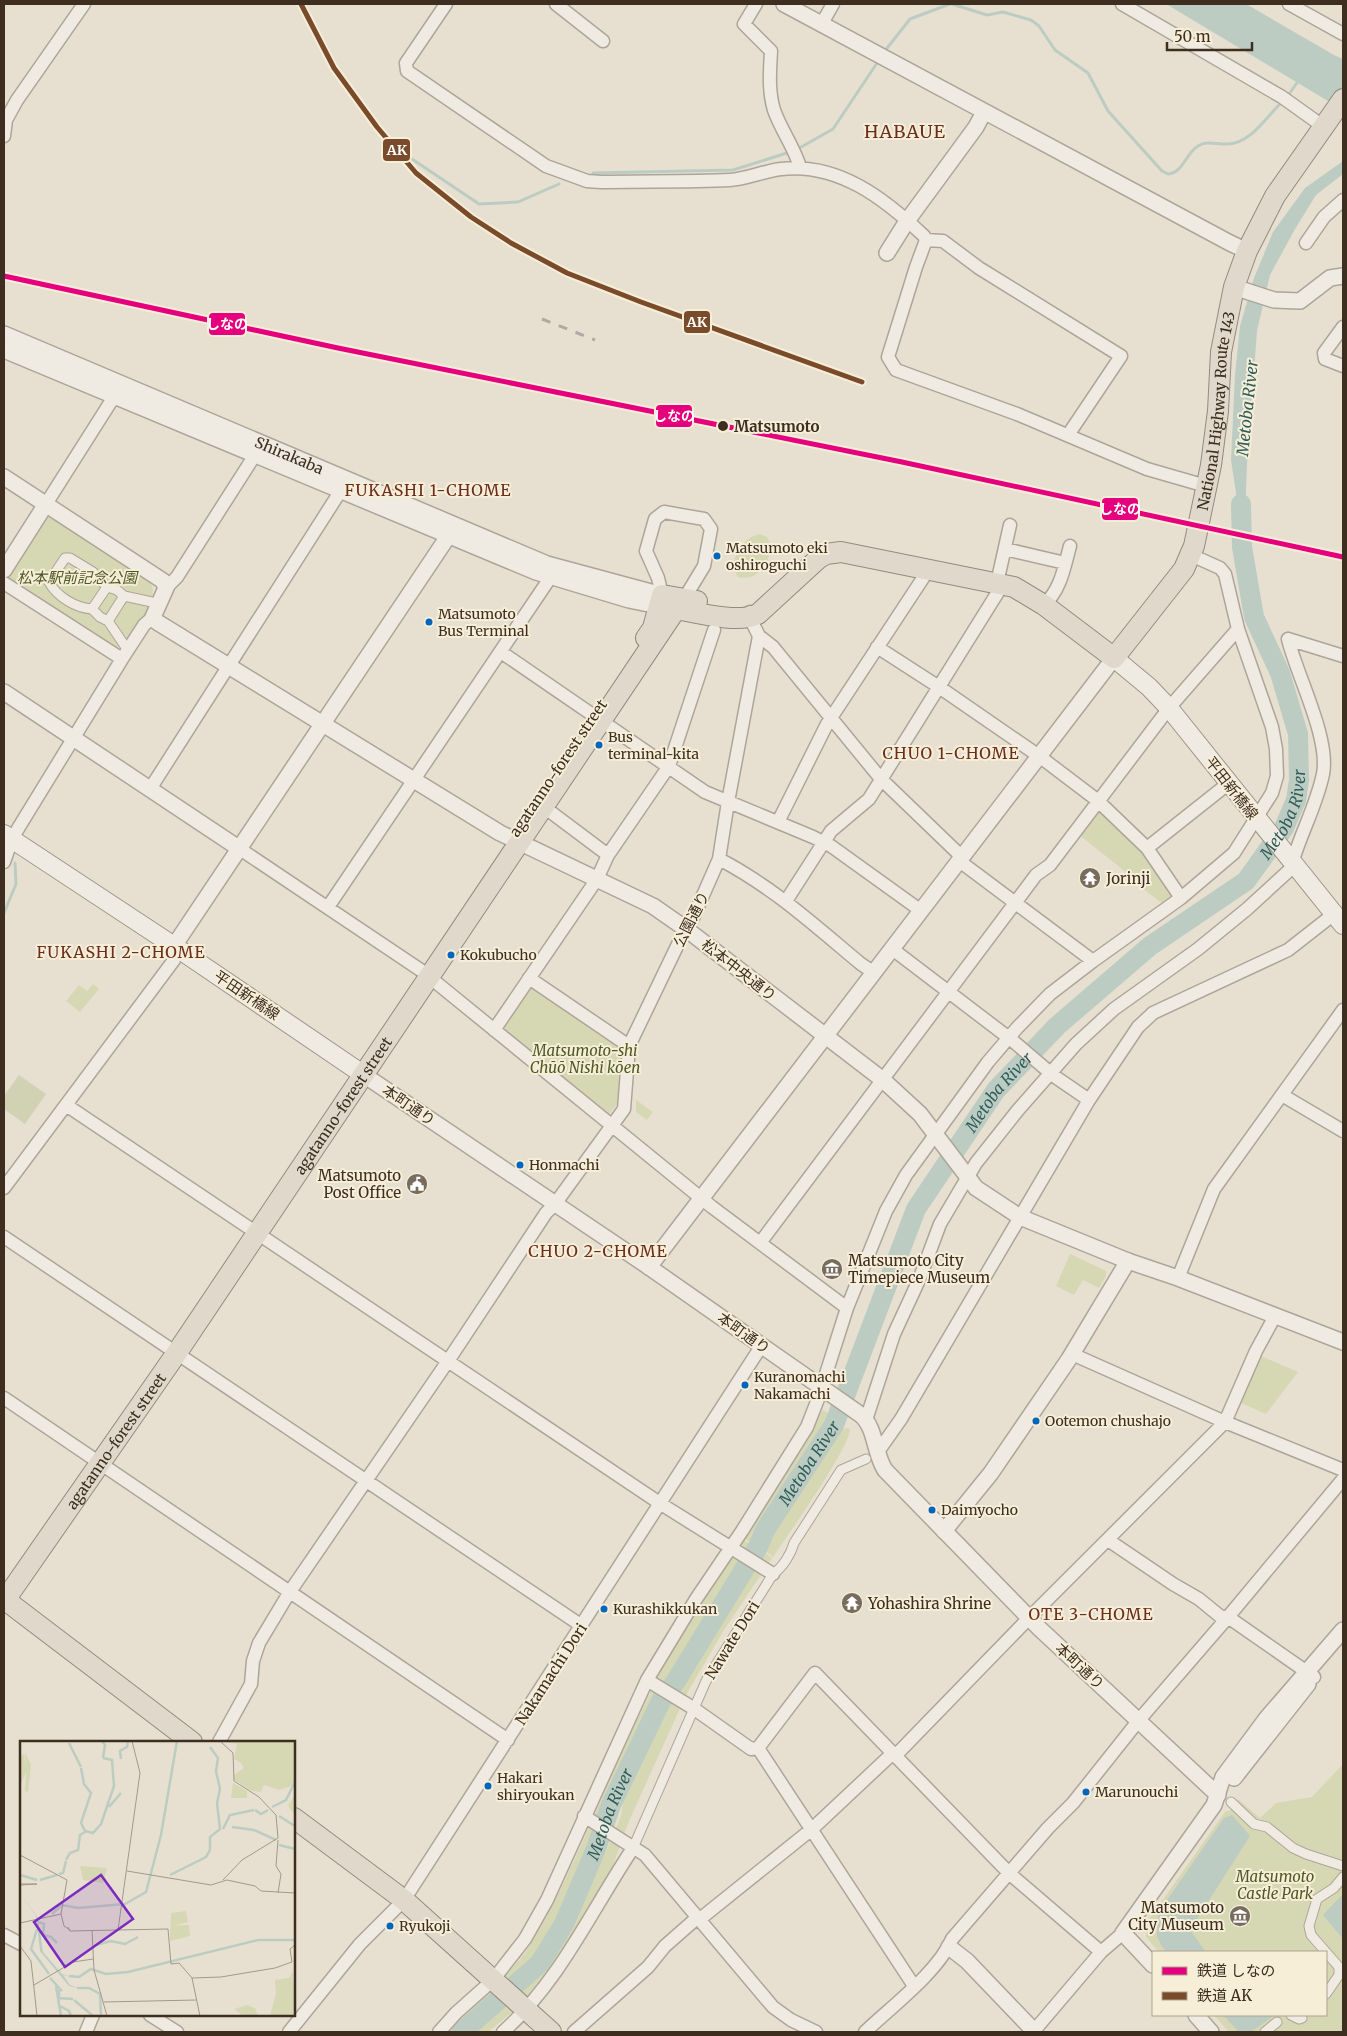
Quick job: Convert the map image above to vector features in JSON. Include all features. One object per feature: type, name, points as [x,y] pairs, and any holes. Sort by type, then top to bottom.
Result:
[{"type":"highway","name":"National Highway Route 143","points":[[1114,658],[1184,569],[1191,555],[1211,465],[1218,412],[1221,352],[1239,289],[1247,251],[1275,196],[1343,99]]},
{"type":"highway","points":[[670,603],[755,612],[819,558],[832,552],[841,552],[1000,584],[1024,592],[1114,658]]},
{"type":"highway","name":"agatanno-forest street","points":[[515,842],[544,807],[670,603]]},
{"type":"highway","name":"agatanno-forest street","points":[[4,1593],[426,975],[599,717]]},
{"type":"highway","points":[[4,1593],[191,1741]]},
{"type":"highway","points":[[295,1819],[404,1900],[551,2032]]},
{"type":"main road","name":"平田新橋線","points":[[1114,658],[1169,708],[1339,920]]},
{"type":"main road","name":"平田新橋線","points":[[8,837],[174,946],[360,1072]]},
{"type":"street","points":[[4,136],[6,120],[17,100],[84,4]]},
{"type":"street","points":[[446,4],[406,63],[407,71],[546,166],[587,181],[601,182],[731,180],[780,169],[800,167],[828,171],[844,177],[895,210],[926,240]]},
{"type":"street","points":[[556,4],[603,41]]},
{"type":"street","points":[[756,4],[744,24],[771,51],[769,84],[774,110],[800,167]]},
{"type":"street","points":[[784,4],[1247,251]]},
{"type":"street","points":[[821,25],[833,4]]},
{"type":"street","points":[[1122,4],[1326,124]]},
{"type":"street","points":[[1289,4],[1343,34]]},
{"type":"street","points":[[887,253],[907,221],[976,127],[984,112]]},
{"type":"street","points":[[1306,243],[1324,217],[1343,200]]},
{"type":"street","points":[[926,240],[944,241],[979,268],[1121,356],[1068,435]]},
{"type":"street","points":[[926,240],[888,357],[896,370],[1017,414],[1147,469],[1206,486]]},
{"type":"street","points":[[1239,289],[1274,300],[1300,301],[1330,278],[1343,276]]},
{"type":"street","points":[[1343,327],[1324,353],[1325,359],[1343,366]]},
{"type":"street","name":"Shirakaba","points":[[4,334],[127,385],[258,449],[452,531],[550,578],[670,603]]},
{"type":"street","name":"Shirakaba","points":[[4,350],[114,397],[258,449]]},
{"type":"street","points":[[4,570],[114,397],[127,385]]},
{"type":"street","points":[[4,862],[8,837],[74,738],[166,588],[177,577],[258,449]]},
{"type":"street","points":[[4,477],[158,577],[166,588]]},
{"type":"street","points":[[150,789],[344,486]]},
{"type":"street","points":[[664,512],[704,519],[711,529],[704,566],[670,603],[646,551],[655,519],[664,512]]},
{"type":"street","points":[[786,901],[831,831],[869,799],[939,687],[1000,584],[1010,525]]},
{"type":"street","points":[[4,1188],[174,960],[174,946],[452,531]]},
{"type":"street","name":"Shirakaba","points":[[452,531],[547,564],[670,603]]},
{"type":"street","points":[[1044,605],[1054,595],[1070,546]]},
{"type":"street","points":[[1005,549],[1065,563]]},
{"type":"street","points":[[439,2032],[456,2013],[495,1981],[525,1939],[588,1818],[649,1681],[676,1631],[734,1550],[807,1427],[824,1389],[847,1308],[886,1211],[906,1175],[937,1138],[988,1062],[1013,1042],[1050,994],[1181,898],[1234,852],[1259,822],[1272,793],[1277,776],[1276,749],[1272,728],[1238,629],[1225,574],[1220,568],[1191,555]]},
{"type":"street","points":[[125,646],[108,621],[100,617],[92,609],[76,606],[52,588],[49,582],[65,558],[70,558],[93,572],[107,587],[117,590],[124,596],[153,610]]},
{"type":"street","points":[[778,822],[831,718],[929,569]]},
{"type":"street","points":[[328,907],[550,578]]},
{"type":"street","points":[[4,583],[122,659]]},
{"type":"street","points":[[92,609],[107,587]]},
{"type":"street","points":[[108,621],[124,596]]},
{"type":"street","name":"松本中央通り","points":[[153,610],[156,622],[515,842],[653,906],[686,929],[883,1080],[920,1114],[965,1176],[976,1188],[1020,1216],[1128,1261],[1178,1278],[1343,1342]]},
{"type":"street","points":[[755,612],[759,636],[773,647],[881,779],[959,858],[1093,961]]},
{"type":"street","points":[[760,1243],[1036,875],[1050,865],[1097,800],[1169,708],[1238,629]]},
{"type":"street","points":[[494,1030],[596,880],[608,855],[669,766],[714,630]]},
{"type":"street","name":"公園通り","points":[[219,1741],[251,1684],[253,1661],[259,1643],[289,1593],[448,1361],[546,1213],[555,1204],[624,1109],[629,1046],[719,859],[759,636]]},
{"type":"street","points":[[862,1416],[894,1334],[919,1280],[940,1224],[965,1176],[1048,1071],[1114,1009],[1198,950],[1248,909],[1294,857],[1312,808],[1323,773],[1323,767],[1321,738],[1294,663],[1288,638],[1343,656]]},
{"type":"street","points":[[878,647],[1038,756],[1097,800],[1147,848],[1181,898]]},
{"type":"street","points":[[501,652],[599,717],[705,792],[824,843],[920,910]]},
{"type":"street","points":[[649,1267],[959,858],[1114,658]]},
{"type":"street","points":[[4,692],[328,907],[426,975],[701,1198],[847,1308]]},
{"type":"street","points":[[1147,848],[1229,783]]},
{"type":"street","points":[[544,807],[608,855]]},
{"type":"street","points":[[719,859],[747,873],[786,901],[873,972]]},
{"type":"street","points":[[872,1456],[900,1419],[1089,1100],[1138,1027],[1153,1013],[1288,950],[1339,920]]},
{"type":"street","points":[[891,948],[1048,1071],[1089,1100]]},
{"type":"street","points":[[529,978],[629,1046]]},
{"type":"street","points":[[1178,1278],[1214,1189],[1343,1010]]},
{"type":"street","name":"本町通り","points":[[360,1072],[649,1267],[862,1416],[872,1456],[885,1470],[1030,1617],[1225,1799]]},
{"type":"street","points":[[1282,1095],[1343,1131]]},
{"type":"street","points":[[66,1105],[661,1504],[770,1572]]},
{"type":"street","points":[[4,1237],[582,1626]]},
{"type":"street","points":[[944,1531],[990,1473],[1072,1354],[1128,1261]]},
{"type":"street","points":[[574,2032],[648,1966],[665,1946],[812,1829],[895,1754],[1225,1422],[1256,1350],[1275,1316]]},
{"type":"street","name":"Nakamachi Dori","points":[[289,2032],[360,1944],[404,1900],[762,1345]]},
{"type":"street","points":[[1072,1354],[1225,1422],[1343,1470]]},
{"type":"street","points":[[4,1398],[508,1740]]},
{"type":"street","name":"Nawate Dori","points":[[628,1845],[690,1706],[770,1572],[778,1571],[841,1470],[872,1456]]},
{"type":"street","points":[[865,2032],[932,1969],[949,1947],[952,1939],[1048,1828],[1073,1803],[1139,1720],[1343,1479]]},
{"type":"street","points":[[1108,1540],[1173,1584],[1199,1599],[1221,1617],[1228,1617],[1310,1674]]},
{"type":"street","points":[[949,1947],[967,1961],[1034,2032],[1101,1952],[1123,1933],[1214,1805],[1225,1799],[1238,1774],[1343,1630]]},
{"type":"street","points":[[1310,1674],[1343,1644]]},
{"type":"street","points":[[649,1681],[690,1706],[751,1749],[758,1748],[815,1673],[1010,1874],[1101,1952]]},
{"type":"street","points":[[758,1748],[914,1986]]},
{"type":"street","points":[[1225,1799],[1254,1824],[1267,1827],[1293,1848],[1343,1866]]},
{"type":"street","points":[[588,1818],[645,1855],[773,2007],[791,2020],[816,2032]]},
{"type":"street","points":[[503,2032],[554,1974],[607,1886],[628,1845]]},
{"type":"street","points":[[1325,1951],[1311,1934],[1309,1923],[1317,1899],[1334,1888],[1343,1878]]},
{"type":"street","points":[[1123,1933],[1152,1965]]},
{"type":"street","points":[[4,1935],[20,1943]]},
{"type":"street","points":[[1327,1953],[1339,1967],[1338,1977],[1327,1993]]},
{"type":"street","points":[[86,2032],[93,2016]]},
{"type":"street","points":[[152,2016],[177,2032]]},
{"type":"street","points":[[1197,2016],[1211,2032]]},
{"type":"street","points":[[1265,2032],[1284,2017],[1302,2018]]},
{"type":"green space","name":"松本駅前記念公園","points":[[52,515],[148,577],[153,595],[151,604],[124,646],[116,648],[9,579],[10,571],[44,517]]},
{"type":"green space","points":[[760,534],[767,537],[771,545],[768,558],[762,570],[751,577],[738,577],[734,564],[738,551],[747,540]]},
{"type":"green space","points":[[1100,811],[1143,850],[1173,895],[1163,904],[1130,879],[1132,877],[1078,834],[1095,812]]},
{"type":"green space","points":[[93,984],[99,989],[80,1012],[66,1001],[79,985],[87,991]]},
{"type":"green space","name":"Matsumoto-shi Chūō Nishi kōen","points":[[533,988],[619,1045],[622,1051],[617,1104],[610,1113],[603,1113],[504,1032],[503,1026],[529,990]]},
{"type":"green space","points":[[19,1075],[46,1094],[25,1124],[4,1109],[4,1096]]},
{"type":"green space","points":[[636,1100],[653,1112],[647,1120],[636,1112]]},
{"type":"green space","points":[[1070,1254],[1106,1271],[1106,1276],[1099,1288],[1083,1280],[1074,1295],[1056,1286]]},
{"type":"green space","points":[[1261,1356],[1298,1372],[1266,1414],[1239,1402]]},
{"type":"green space","points":[[823,1410],[831,1415],[772,1507],[753,1544],[745,1539]]},
{"type":"green space","points":[[842,1429],[850,1429],[840,1454],[773,1557],[765,1551],[787,1505]]},
{"type":"green space","points":[[743,1540],[753,1545],[674,1680],[660,1698],[606,1810],[594,1847],[560,1922],[537,1960],[511,1979],[456,2032],[447,2032],[512,1969],[530,1945],[556,1899],[633,1729],[661,1673],[707,1591]]},
{"type":"green space","points":[[765,1553],[772,1558],[724,1630],[686,1695],[629,1821],[611,1871],[587,1916],[533,1995],[488,2032],[468,2032],[517,1995],[555,1953],[605,1854],[621,1816],[624,1794],[637,1759],[669,1700],[679,1690],[730,1604],[754,1573]]},
{"type":"green space","name":"Matsumoto Castle Park","points":[[1343,1764],[1343,2032],[1229,2032],[1215,2016],[1327,2016],[1327,1951],[1158,1951],[1146,1937],[1147,1922],[1225,1812],[1231,1810],[1238,1799],[1260,1818],[1276,1803],[1312,1797]]},
{"type":"water","points":[[1166,4],[1246,4],[1343,59],[1343,110]]},
{"type":"water","points":[[1343,161],[1343,174],[1316,195],[1270,275],[1257,331],[1247,464],[1244,546],[1231,460],[1235,375],[1240,326],[1254,278],[1273,232],[1305,188]]},
{"type":"water","points":[[1232,1815],[1250,1836],[1190,1930],[1205,1951],[1166,1951],[1157,1936],[1158,1913],[1224,1818]]},
{"type":"water","points":[[1343,1894],[1343,1939],[1323,1915]]},
{"type":"water","points":[[1224,2016],[1272,2017],[1251,2032],[1239,2032]]},
{"type":"waterway","points":[[884,52],[910,19],[950,4]]},
{"type":"waterway","points":[[952,4],[987,15],[1003,12],[1031,20],[1039,26],[1055,50],[1088,73],[1108,111],[1162,171],[1168,174],[1181,167],[1190,153],[1201,144],[1236,143],[1250,135],[1279,105]]},
{"type":"waterway","points":[[796,150],[833,129],[879,60]]},
{"type":"waterway","points":[[1289,94],[1299,80]]},
{"type":"waterway","points":[[593,173],[733,170],[790,152]]},
{"type":"waterway","points":[[412,159],[479,204],[518,202],[559,184]]},
{"type":"waterway","name":"Metoba River","points":[[462,2032],[540,1963],[564,1924],[596,1849],[611,1805],[661,1701],[676,1681],[758,1547],[765,1530],[834,1425],[916,1209],[996,1090],[1057,1026],[1150,946],[1246,881],[1284,828],[1296,800],[1299,780],[1298,734],[1280,673],[1254,617],[1242,547],[1241,504]]},
{"type":"waterway","points":[[4,913],[16,884],[15,863]]},
{"type":"railway","points":[[542,319],[595,340]]},
{"type":"rail line","name":"AK","points":[[301,4],[334,68],[377,127],[416,173],[471,217],[511,243],[567,273],[641,302],[862,382]]},
{"type":"rail line","name":"しなの","points":[[4,276],[338,348],[902,462],[1343,557]]},
{"type":"place","name":"Matsumoto","points":[[723,426]]},
{"type":"place","name":"Matsumoto eki oshiroguchi","points":[[717,556]]},
{"type":"place","name":"Matsumoto Bus Terminal","points":[[429,622]]},
{"type":"place","name":"Bus terminal-kita","points":[[599,745]]},
{"type":"place","name":"Jorinji","points":[[1090,878]]},
{"type":"place","name":"Kokubucho","points":[[451,955]]},
{"type":"place","name":"Honmachi","points":[[520,1165]]},
{"type":"place","name":"Matsumoto Post Office","points":[[417,1184]]},
{"type":"place","name":"Matsumoto City Timepiece Museum","points":[[832,1269]]},
{"type":"place","name":"Kuranomachi Nakamachi","points":[[745,1385]]},
{"type":"place","name":"Ootemon chushajo","points":[[1036,1421]]},
{"type":"place","name":"Daimyocho","points":[[932,1510]]},
{"type":"place","name":"Yohashira Shrine","points":[[852,1603]]},
{"type":"place","name":"Kurashikkukan","points":[[604,1609]]},
{"type":"place","name":"Hakari shiryoukan","points":[[488,1786]]},
{"type":"place","name":"Marunouchi","points":[[1086,1792]]},
{"type":"place","name":"Matsumoto City Museum","points":[[1240,1916]]},
{"type":"place","name":"Ryukoji","points":[[390,1926]]},
{"type":"district","name":"HABAUE","points":[[905,131]]},
{"type":"district","name":"FUKASHI 1-CHOME","points":[[428,490]]},
{"type":"district","name":"CHUO 1-CHOME","points":[[951,753]]},
{"type":"district","name":"FUKASHI 2-CHOME","points":[[121,952]]},
{"type":"district","name":"CHUO 2-CHOME","points":[[598,1251]]},
{"type":"district","name":"OTE 3-CHOME","points":[[1091,1614]]}]
